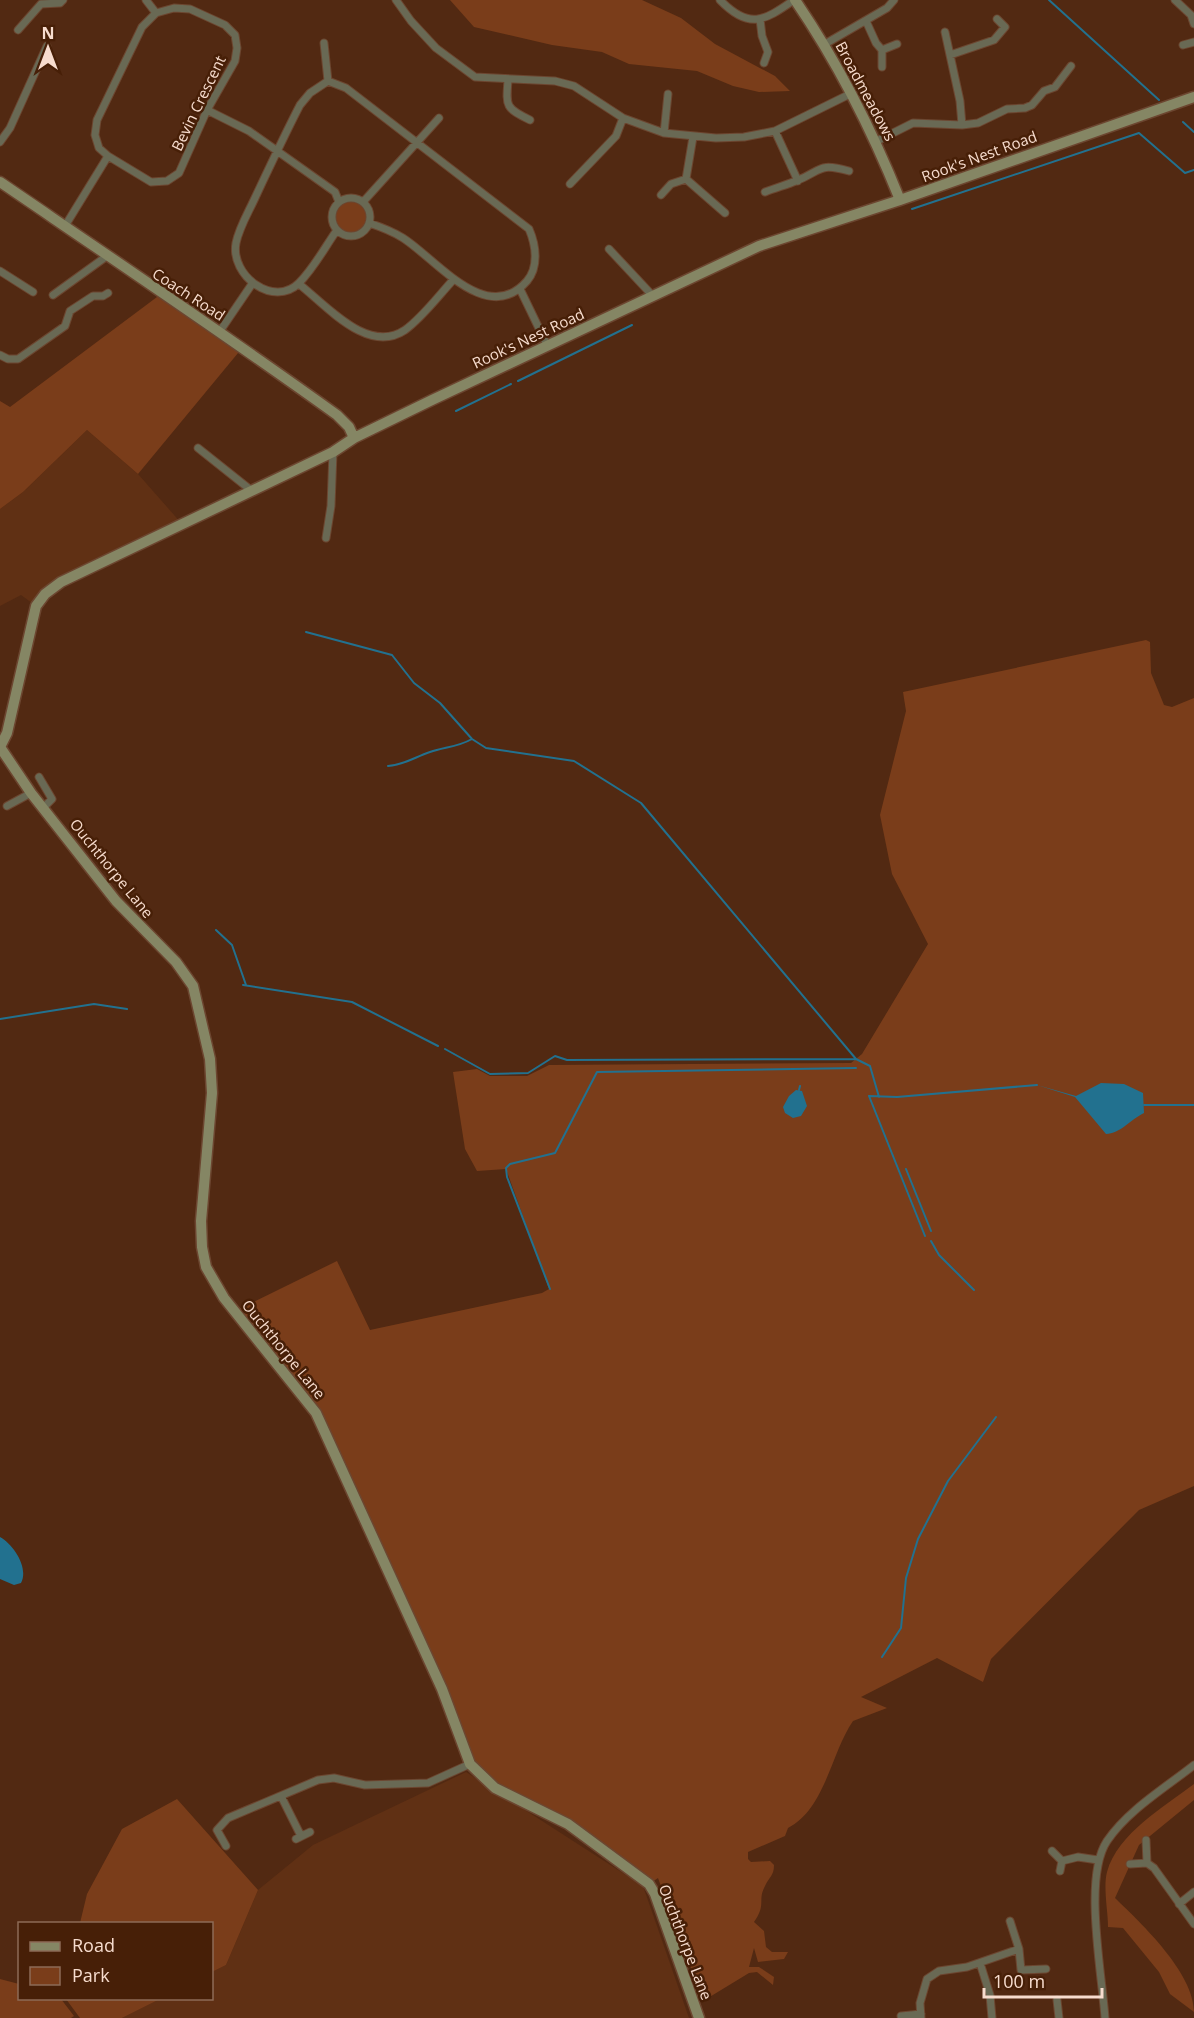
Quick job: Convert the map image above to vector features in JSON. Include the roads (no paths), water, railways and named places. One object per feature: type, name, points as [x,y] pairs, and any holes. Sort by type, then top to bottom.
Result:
[{"type":"street","points":[[18,30],[41,4],[60,3],[63,0]]},
{"type":"street","points":[[65,226],[108,156],[99,148],[94,135],[97,120],[142,27],[156,13],[146,0]]},
{"type":"street","points":[[396,0],[411,21],[436,48],[475,77],[555,81],[574,86],[623,118],[664,133],[693,137],[744,137],[775,131],[850,94]]},
{"type":"street","points":[[720,0],[743,19],[760,19],[775,14],[795,0]]},
{"type":"street","name":"Broadmeadows","points":[[795,0],[825,44],[877,141],[900,200]]},
{"type":"street","points":[[825,44],[887,8],[894,0]]},
{"type":"street","points":[[1175,0],[1191,15],[1194,24]]},
{"type":"street","name":"Bevin Crescent","points":[[108,156],[151,182],[167,181],[179,173],[207,110],[235,61],[237,48],[235,35],[225,25],[190,9],[174,8],[156,13]]},
{"type":"street","points":[[760,19],[762,36],[768,52],[764,63]]},
{"type":"street","points":[[950,55],[994,40],[1005,27],[997,19]]},
{"type":"street","points":[[866,21],[876,43],[882,50],[882,67]]},
{"type":"street","points":[[945,32],[959,126]]},
{"type":"street","points":[[1183,45],[1194,42]]},
{"type":"street","points":[[324,43],[328,81]]},
{"type":"street","points":[[882,50],[897,44]]},
{"type":"street","points":[[0,142],[10,128],[47,46]]},
{"type":"street","points":[[877,141],[913,123],[959,126],[978,123],[1007,109],[1025,108],[1032,105],[1044,91],[1055,87],[1071,66]]},
{"type":"street","points":[[508,80],[506,105],[510,110],[530,120]]},
{"type":"street","points":[[328,81],[346,88],[529,229],[535,243],[535,261],[531,277],[520,290],[495,297],[483,296],[454,279],[404,239],[388,229],[369,223]]},
{"type":"street","points":[[328,81],[310,93],[300,105],[277,150],[236,242],[236,255],[241,272],[252,284],[275,290],[289,289],[298,284],[337,230]]},
{"type":"street","points":[[664,133],[668,94]]},
{"type":"street","name":"Rook's Nest Road","points":[[0,747],[7,733],[36,606],[45,594],[61,582],[333,452],[354,438],[547,345],[759,246],[900,200],[1194,97]]},
{"type":"street","points":[[207,110],[277,150],[335,192],[339,202]]},
{"type":"street","points":[[363,202],[439,118]]},
{"type":"street","points":[[570,184],[616,136],[623,118]]},
{"type":"street","points":[[775,131],[798,181]]},
{"type":"street","points":[[686,179],[693,137]]},
{"type":"street","points":[[765,192],[798,181],[817,168],[832,166],[849,171]]},
{"type":"street","points":[[661,195],[671,184],[686,179]]},
{"type":"street","points":[[686,179],[725,213]]},
{"type":"street","name":"Coach Road","points":[[0,182],[337,415],[349,427],[354,438]]},
{"type":"street","points":[[351,198],[363,202],[369,211],[369,223],[355,236],[343,234],[337,230],[332,214],[339,202],[351,198]]},
{"type":"street","points":[[609,249],[652,295]]},
{"type":"street","points":[[53,295],[107,256]]},
{"type":"street","points":[[1,272],[33,292]]},
{"type":"street","points":[[298,284],[360,332],[376,338],[392,337],[407,329],[454,279]]},
{"type":"street","points":[[220,332],[252,284]]},
{"type":"street","points":[[520,290],[547,345]]},
{"type":"street","points":[[0,355],[8,359],[18,359],[65,326],[70,311],[93,296],[103,296],[108,293]]},
{"type":"street","points":[[198,448],[252,491]]},
{"type":"street","points":[[326,538],[331,506],[333,452]]},
{"type":"street","name":"Ouchthorpe Lane","points":[[0,747],[43,808],[124,911],[176,962],[193,986],[210,1059],[212,1093],[201,1221],[202,1247],[206,1267],[224,1298],[316,1413],[442,1689],[470,1764],[495,1788],[568,1824],[649,1884],[655,1894],[699,2018]]},
{"type":"street","points":[[39,777],[52,799],[43,808]]},
{"type":"street","points":[[7,806],[32,793]]},
{"type":"street","points":[[226,1846],[217,1830],[228,1818],[326,1778],[366,1785],[428,1783],[470,1764]]},
{"type":"street","points":[[1105,2018],[1094,1889],[1098,1860],[1108,1841],[1123,1822],[1194,1765]]},
{"type":"street","points":[[281,1796],[298,1838],[310,1832]]},
{"type":"street","points":[[1146,1840],[1147,1863]]},
{"type":"street","points":[[1052,1851],[1062,1861]]},
{"type":"street","points":[[1062,1861],[1078,1857],[1098,1860]]},
{"type":"street","points":[[1060,1871],[1062,1861]]},
{"type":"street","points":[[1130,1864],[1147,1863],[1154,1868],[1194,1924]]},
{"type":"street","points":[[1179,1904],[1194,1892]]},
{"type":"street","points":[[1010,1921],[1019,1949],[1021,1970],[1046,1969]]},
{"type":"street","points":[[901,2016],[921,2016],[920,2003],[927,1979],[939,1971],[980,1963],[1019,1949]]},
{"type":"street","points":[[980,1963],[990,1995],[992,2018]]},
{"type":"street","points":[[1057,2000],[1058,2015],[1068,2011]]},
{"type":"water","points":[[1101,1083],[1124,1084],[1143,1093],[1144,1113],[1116,1132],[1106,1134],[1075,1097],[1037,1085],[1076,1096]]},
{"type":"water","points":[[796,1090],[802,1091],[807,1106],[801,1116],[793,1118],[785,1113],[783,1107],[789,1096]]},
{"type":"water","points":[[0,1537],[19,1557],[23,1571],[21,1583],[14,1585],[0,1579]]},
{"type":"waterway","points":[[1049,0],[1159,100]]},
{"type":"waterway","points":[[1183,122],[1194,132]]},
{"type":"waterway","points":[[912,209],[1139,133],[1185,173],[1194,170]]},
{"type":"waterway","points":[[518,381],[632,325]]},
{"type":"waterway","points":[[456,411],[511,384]]},
{"type":"waterway","points":[[306,632],[392,655],[414,683],[440,703],[472,739],[486,748],[574,761],[641,803],[856,1059],[870,1066],[879,1097]]},
{"type":"waterway","points":[[388,766],[472,739]]},
{"type":"waterway","points":[[216,930],[232,945],[246,985]]},
{"type":"waterway","points":[[243,985],[352,1002],[438,1046]]},
{"type":"waterway","points":[[0,1019],[94,1004],[127,1009]]},
{"type":"waterway","points":[[445,1049],[490,1074],[528,1073],[555,1056],[567,1060],[856,1059]]},
{"type":"waterway","points":[[550,1289],[507,1177],[506,1168],[510,1164],[555,1153],[597,1072],[856,1068]]},
{"type":"waterway","points":[[925,1236],[869,1096],[897,1097],[1037,1085]]},
{"type":"waterway","points":[[799,1090],[800,1086]]},
{"type":"waterway","points":[[1144,1105],[1194,1105]]},
{"type":"waterway","points":[[906,1169],[931,1231]]},
{"type":"waterway","points":[[931,1241],[939,1255],[974,1290]]},
{"type":"waterway","points":[[882,1657],[901,1628],[906,1578],[918,1539],[948,1481],[996,1417]]}]
